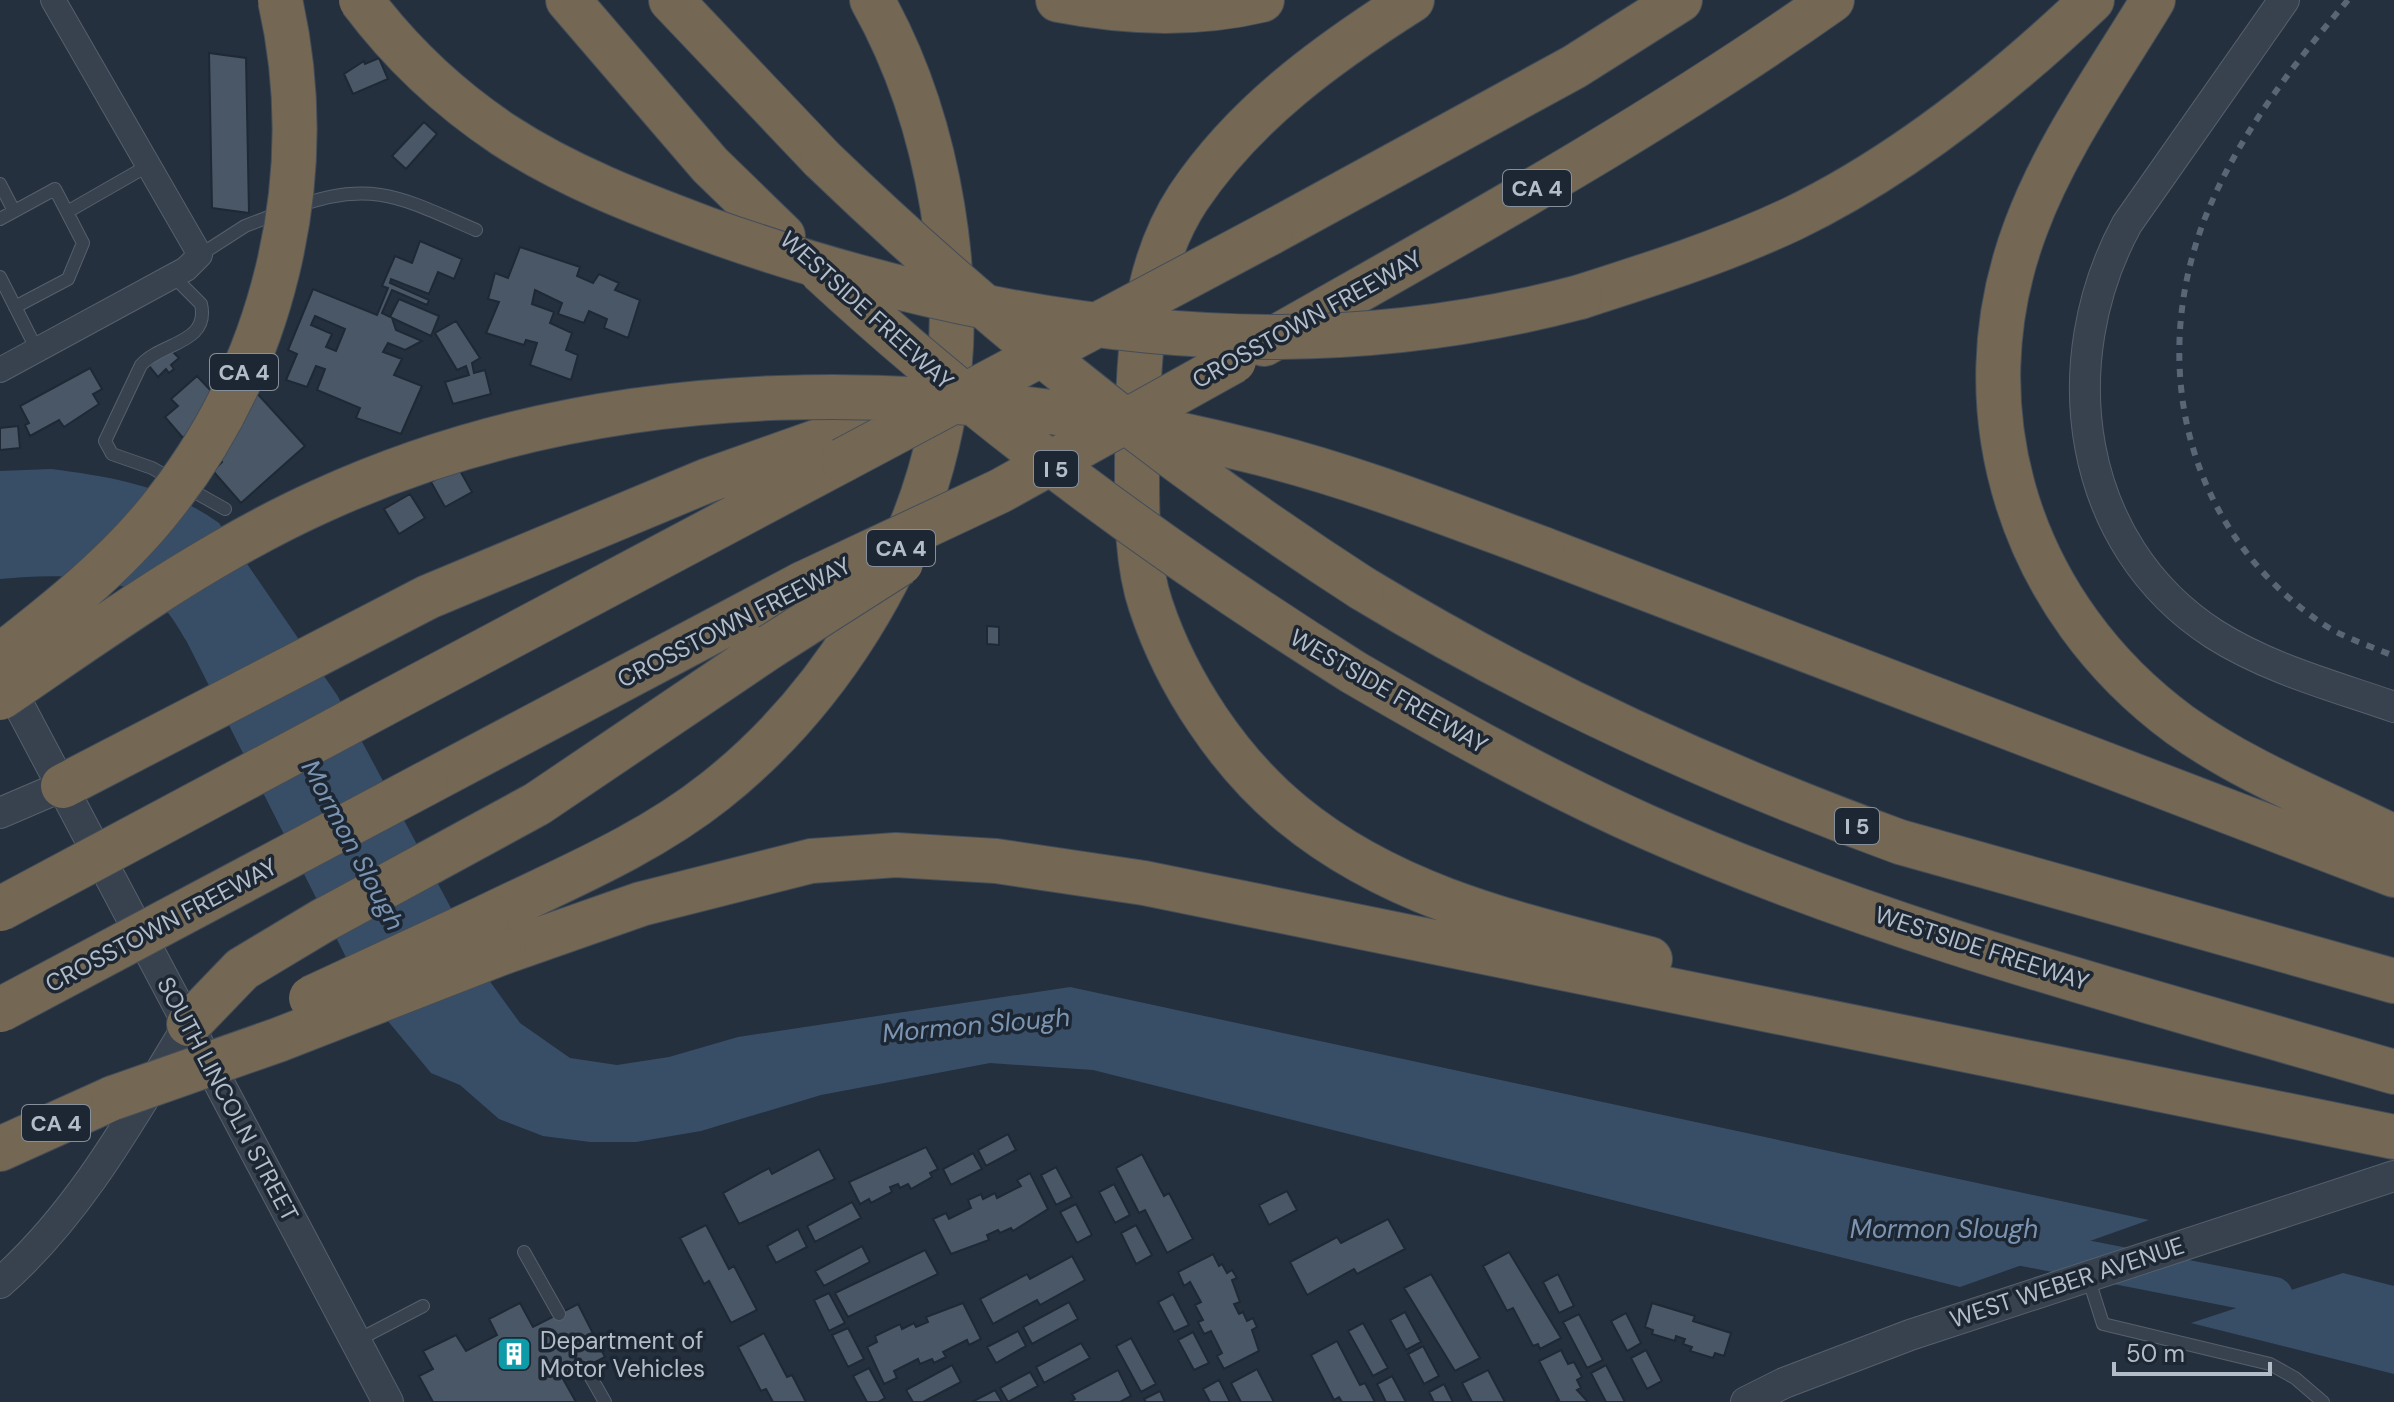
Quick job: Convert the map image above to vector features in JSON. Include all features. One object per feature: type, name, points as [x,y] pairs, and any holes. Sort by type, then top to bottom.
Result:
[{"type":"highway","name":"CA 4","points":[[0,656],[98,574],[156,514],[205,446],[244,372],[268,307],[282,253],[293,170],[293,86],[280,0]]},
{"type":"highway","points":[[361,0],[391,37],[448,92],[538,156],[617,194],[742,241],[923,293],[1008,310],[1132,328],[1280,337],[1365,334],[1518,313],[1580,297],[1706,256],[1806,211],[1891,161],[2041,48],[2092,0]]},
{"type":"highway","name":"WESTSIDE FREEWAY","points":[[568,0],[710,165],[783,236],[916,356],[1054,468],[1201,574],[1353,672],[1502,757],[1649,828],[1726,859],[1937,937],[2394,1072]]},
{"type":"highway","name":"I 5","points":[[671,0],[822,159],[946,276],[1077,386],[1217,491],[1362,588],[1497,665],[1664,747],[1826,815],[1900,842],[2389,979]]},
{"type":"highway","name":"CA 4","points":[[0,1149],[113,1098],[249,1026],[496,934],[717,789],[795,713],[841,653],[877,597],[905,539],[941,428],[949,378],[950,309],[944,213],[934,162],[902,57],[872,0]]},
{"type":"highway","points":[[1058,0],[1091,7],[1162,11],[1262,0]]},
{"type":"highway","points":[[1412,0],[1325,57],[1249,123],[1187,200],[1159,262],[1139,352],[1137,513],[1150,605],[1190,689],[1213,726],[1263,788],[1329,842],[1415,889],[1535,929],[2018,1046],[2044,1066]]},
{"type":"highway","points":[[0,909],[382,705],[846,445],[1018,368],[1270,233],[1574,67],[1680,0]]},
{"type":"highway","name":"CROSSTOWN FREEWAY","points":[[0,1010],[802,584],[1000,491],[1587,158],[1677,104],[1832,0]]},
{"type":"highway","points":[[2153,0],[2058,158],[2026,225],[2008,281],[1998,340],[1998,408],[2010,482],[2035,552],[2074,621],[2126,682],[2196,734],[2249,765],[2394,837]]},
{"type":"highway","points":[[0,698],[204,562],[324,500],[472,445],[559,424],[658,407],[847,398],[994,405],[1113,422],[1249,450],[1314,468],[1543,549],[2394,875]]},
{"type":"highway","points":[[63,786],[428,597],[706,481],[846,445]]},
{"type":"highway","points":[[189,1024],[242,969],[322,921],[537,804],[938,538],[1000,491]]},
{"type":"highway","points":[[496,934],[641,904],[811,861],[896,855],[996,861],[1144,883],[2394,1137]]},
{"type":"street","points":[[0,370],[173,276],[200,255],[53,0]]},
{"type":"street","points":[[2284,0],[2136,211],[2113,249],[2093,305],[2085,352],[2087,430],[2100,484],[2127,542],[2163,591],[2185,612],[2215,634],[2264,660],[2394,707]]},
{"type":"street","name":"SOUTH LINCOLN STREET","points":[[0,669],[388,1402]]},
{"type":"street","points":[[0,813],[63,786]]},
{"type":"street","points":[[0,1283],[36,1248],[110,1155],[189,1024]]},
{"type":"street","name":"WEST WEBER AVENUE","points":[[1746,1402],[1784,1383],[1896,1340],[2087,1274],[2394,1176]]},
{"type":"lane","points":[[67,212],[149,165]]},
{"type":"lane","points":[[0,184],[14,211]]},
{"type":"lane","points":[[0,219],[55,189],[83,243],[68,279],[15,307]]},
{"type":"lane","points":[[200,255],[245,226],[339,192],[400,198],[476,230]]},
{"type":"lane","points":[[173,276],[201,304],[203,324],[197,332],[148,356],[105,441],[112,454],[152,468],[225,509]]},
{"type":"lane","points":[[0,277],[37,350]]},
{"type":"lane","points":[[524,1252],[559,1314]]},
{"type":"lane","points":[[2087,1274],[2103,1324],[2270,1364],[2295,1378],[2323,1402]]},
{"type":"lane","points":[[356,1341],[423,1306]]},
{"type":"lane","points":[[585,1367],[605,1402]]},
{"type":"water","name":"Mormon Slough","points":[[51,469],[139,485],[180,500],[219,523],[337,695],[491,983],[520,1023],[570,1058],[617,1065],[669,1057],[738,1037],[1070,987],[2149,1220],[1960,1287],[1093,1070],[990,1063],[821,1095],[701,1131],[636,1142],[590,1142],[543,1136],[499,1119],[460,1085],[431,1073],[363,991],[187,642],[166,610],[144,596],[105,581],[63,576],[0,579],[0,471]]},
{"type":"water","points":[[2343,1273],[2394,1286],[2394,1374],[2191,1323]]},
{"type":"building","points":[[209,53],[246,58],[249,213],[212,208]]},
{"type":"building","points":[[379,58],[388,79],[353,94],[344,74],[364,61],[365,64]]},
{"type":"building","points":[[424,122],[437,134],[406,169],[392,156]]},
{"type":"building","points":[[420,241],[462,259],[454,279],[438,272],[429,294],[391,279],[390,283],[429,300],[427,305],[392,290],[382,313],[390,317],[399,299],[439,316],[431,336],[392,318],[396,330],[422,341],[405,350],[388,343],[383,352],[402,359],[394,375],[422,386],[401,434],[356,418],[360,408],[317,390],[325,369],[316,366],[307,387],[286,380],[297,354],[288,350],[313,289],[377,315],[388,288],[382,286],[395,256],[412,263]],"holes":[[[315,316],[345,329],[336,351],[326,347],[332,334],[311,325]]]},
{"type":"building","points":[[520,247],[580,267],[577,276],[593,283],[599,274],[619,283],[615,290],[640,300],[628,338],[604,328],[607,319],[589,311],[584,323],[558,314],[562,303],[535,290],[532,304],[554,312],[550,323],[572,333],[566,350],[578,355],[571,380],[530,365],[537,343],[526,340],[524,345],[486,333],[499,302],[488,299],[495,273],[508,278]]},
{"type":"building","points":[[456,321],[480,358],[472,363],[474,373],[485,370],[491,394],[453,404],[445,382],[469,375],[466,366],[457,370],[435,333]]},
{"type":"building","points":[[169,348],[179,358],[171,365],[174,369],[169,373],[166,369],[158,377],[149,366]]},
{"type":"building","points":[[90,368],[102,389],[93,394],[99,404],[64,427],[59,420],[30,436],[25,425],[29,423],[20,406]]},
{"type":"building","points":[[197,376],[212,392],[254,390],[305,446],[241,503],[213,471],[222,462],[192,429],[183,438],[165,417],[178,406],[171,399]]},
{"type":"building","points":[[18,426],[20,448],[0,450],[0,428]]},
{"type":"building","points":[[458,467],[472,492],[445,507],[431,482]]},
{"type":"building","points":[[410,494],[425,518],[399,534],[384,509]]},
{"type":"building","points":[[987,626],[999,627],[999,645],[987,644]]},
{"type":"building","points":[[1008,1134],[1016,1150],[986,1166],[978,1150]]},
{"type":"building","points":[[926,1147],[938,1169],[930,1173],[932,1177],[911,1189],[908,1184],[900,1188],[898,1184],[890,1187],[892,1192],[871,1203],[869,1199],[860,1204],[849,1182]]},
{"type":"building","points":[[819,1149],[835,1179],[739,1224],[723,1193],[769,1168],[772,1174]]},
{"type":"building","points":[[973,1153],[982,1169],[951,1185],[943,1169]]},
{"type":"building","points":[[1142,1154],[1164,1196],[1169,1193],[1193,1239],[1167,1253],[1145,1210],[1139,1213],[1116,1168]]},
{"type":"building","points":[[1056,1167],[1072,1197],[1056,1205],[1041,1175]]},
{"type":"building","points":[[1030,1173],[1048,1209],[1013,1231],[1011,1228],[1000,1233],[998,1230],[987,1235],[989,1240],[951,1254],[933,1219],[946,1213],[949,1219],[971,1208],[968,1200],[981,1194],[983,1199],[995,1193],[997,1198],[1021,1186],[1017,1180]]},
{"type":"building","points":[[1114,1184],[1130,1215],[1115,1223],[1099,1192]]},
{"type":"building","points":[[1287,1191],[1297,1210],[1269,1225],[1259,1205]]},
{"type":"building","points":[[852,1202],[861,1218],[815,1242],[807,1226]]},
{"type":"building","points":[[1076,1204],[1092,1235],[1077,1243],[1060,1212]]},
{"type":"building","points":[[1388,1219],[1405,1249],[1357,1274],[1354,1269],[1307,1295],[1290,1262],[1337,1237],[1341,1243]]},
{"type":"building","points":[[706,1225],[729,1269],[734,1266],[757,1310],[731,1323],[709,1281],[704,1284],[680,1238]]},
{"type":"building","points":[[1136,1225],[1152,1255],[1136,1264],[1121,1233]]},
{"type":"building","points":[[798,1229],[807,1247],[776,1263],[767,1246]]},
{"type":"building","points":[[862,1246],[870,1262],[824,1286],[815,1271]]},
{"type":"building","points":[[925,1250],[938,1274],[848,1317],[835,1293]]},
{"type":"building","points":[[1509,1252],[1561,1338],[1540,1349],[1538,1344],[1533,1346],[1513,1308],[1507,1311],[1483,1266]]},
{"type":"building","points":[[1213,1254],[1219,1266],[1222,1264],[1227,1273],[1232,1270],[1237,1278],[1232,1280],[1240,1302],[1234,1304],[1239,1314],[1243,1312],[1247,1321],[1253,1318],[1257,1327],[1252,1330],[1259,1351],[1224,1369],[1217,1356],[1222,1353],[1211,1331],[1204,1334],[1198,1322],[1203,1320],[1195,1305],[1201,1302],[1190,1282],[1184,1286],[1178,1272]]},
{"type":"building","points":[[1072,1256],[1085,1280],[1040,1305],[1037,1300],[993,1324],[980,1299],[1027,1274],[1030,1279]]},
{"type":"building","points":[[1431,1274],[1480,1358],[1455,1371],[1404,1288]]},
{"type":"building","points":[[1558,1274],[1574,1306],[1559,1313],[1543,1282]]},
{"type":"building","points":[[829,1293],[845,1323],[829,1331],[814,1300]]},
{"type":"building","points":[[1173,1294],[1189,1325],[1174,1332],[1158,1302]]},
{"type":"building","points":[[1069,1302],[1078,1319],[1032,1344],[1023,1327]]},
{"type":"building","name":"Department of Motor Vehicles","points":[[520,1303],[533,1327],[578,1304],[605,1357],[563,1379],[576,1402],[433,1402],[419,1376],[433,1369],[423,1351],[456,1335],[466,1351],[497,1335],[489,1319]]},
{"type":"building","points":[[963,1303],[981,1339],[969,1345],[967,1340],[943,1352],[946,1357],[934,1363],[932,1359],[920,1364],[918,1359],[894,1371],[897,1378],[884,1384],[867,1347],[877,1342],[875,1336],[900,1324],[902,1329],[914,1323],[916,1327],[928,1322],[926,1317]]},
{"type":"building","points":[[1652,1303],[1695,1316],[1693,1321],[1731,1333],[1724,1356],[1715,1353],[1713,1358],[1690,1351],[1692,1347],[1683,1344],[1685,1339],[1676,1336],[1675,1341],[1652,1334],[1653,1330],[1645,1327]]},
{"type":"building","points":[[1405,1312],[1421,1342],[1406,1350],[1390,1320]]},
{"type":"building","points":[[1626,1313],[1641,1343],[1627,1351],[1611,1321]]},
{"type":"building","points":[[1579,1314],[1603,1360],[1587,1368],[1563,1322]]},
{"type":"building","points":[[1363,1323],[1388,1368],[1373,1376],[1348,1331]]},
{"type":"building","points":[[848,1328],[864,1359],[848,1367],[832,1335]]},
{"type":"building","points":[[1018,1331],[1026,1346],[996,1363],[987,1347]]},
{"type":"building","points":[[1193,1332],[1209,1363],[1194,1370],[1178,1340]]},
{"type":"building","points":[[764,1333],[787,1377],[792,1375],[806,1402],[773,1402],[766,1389],[761,1391],[738,1347]]},
{"type":"building","points":[[1131,1338],[1156,1384],[1141,1392],[1116,1346]]},
{"type":"building","points":[[1337,1341],[1360,1385],[1365,1383],[1375,1402],[1342,1402],[1339,1397],[1334,1400],[1311,1355]]},
{"type":"building","points":[[1081,1343],[1090,1358],[1044,1383],[1036,1367]]},
{"type":"building","points":[[1423,1346],[1439,1376],[1424,1384],[1408,1354]]},
{"type":"building","points":[[1561,1350],[1568,1364],[1574,1362],[1582,1377],[1577,1380],[1581,1388],[1577,1390],[1588,1402],[1555,1402],[1559,1400],[1539,1361]]},
{"type":"building","points":[[1646,1350],[1662,1381],[1647,1389],[1631,1358]]},
{"type":"building","points":[[952,1365],[961,1382],[923,1402],[913,1402],[906,1390]]},
{"type":"building","points":[[1606,1365],[1625,1402],[1606,1402],[1591,1373]]},
{"type":"building","points":[[869,1368],[885,1398],[878,1402],[867,1402],[853,1376]]},
{"type":"building","points":[[1257,1369],[1274,1402],[1241,1402],[1231,1383]]},
{"type":"building","points":[[1118,1370],[1131,1396],[1120,1402],[1070,1402],[1075,1399],[1072,1394]]},
{"type":"building","points":[[1488,1370],[1505,1402],[1472,1402],[1462,1383]]},
{"type":"building","points":[[1030,1372],[1038,1386],[1008,1402],[1000,1388]]},
{"type":"building","points":[[1392,1376],[1406,1402],[1386,1402],[1377,1384]]},
{"type":"building","points":[[1219,1380],[1230,1402],[1210,1402],[1203,1389]]},
{"type":"building","points":[[1444,1384],[1453,1402],[1434,1402],[1429,1392]]},
{"type":"building","points":[[995,1390],[1002,1402],[972,1402]]},
{"type":"building","points":[[1160,1391],[1165,1402],[1146,1402],[1144,1399]]},
{"type":"waterway","name":"Mormon Slough","points":[[2003,1243],[2274,1296]]},
{"type":"railway","points":[[2348,0],[2268,103],[2218,188],[2188,274],[2180,330],[2181,385],[2190,439],[2209,491],[2236,539],[2272,582],[2317,620],[2345,636],[2394,656]]},
{"type":"place","name":"Department of Motor Vehicles","points":[[514,1354]]}]
